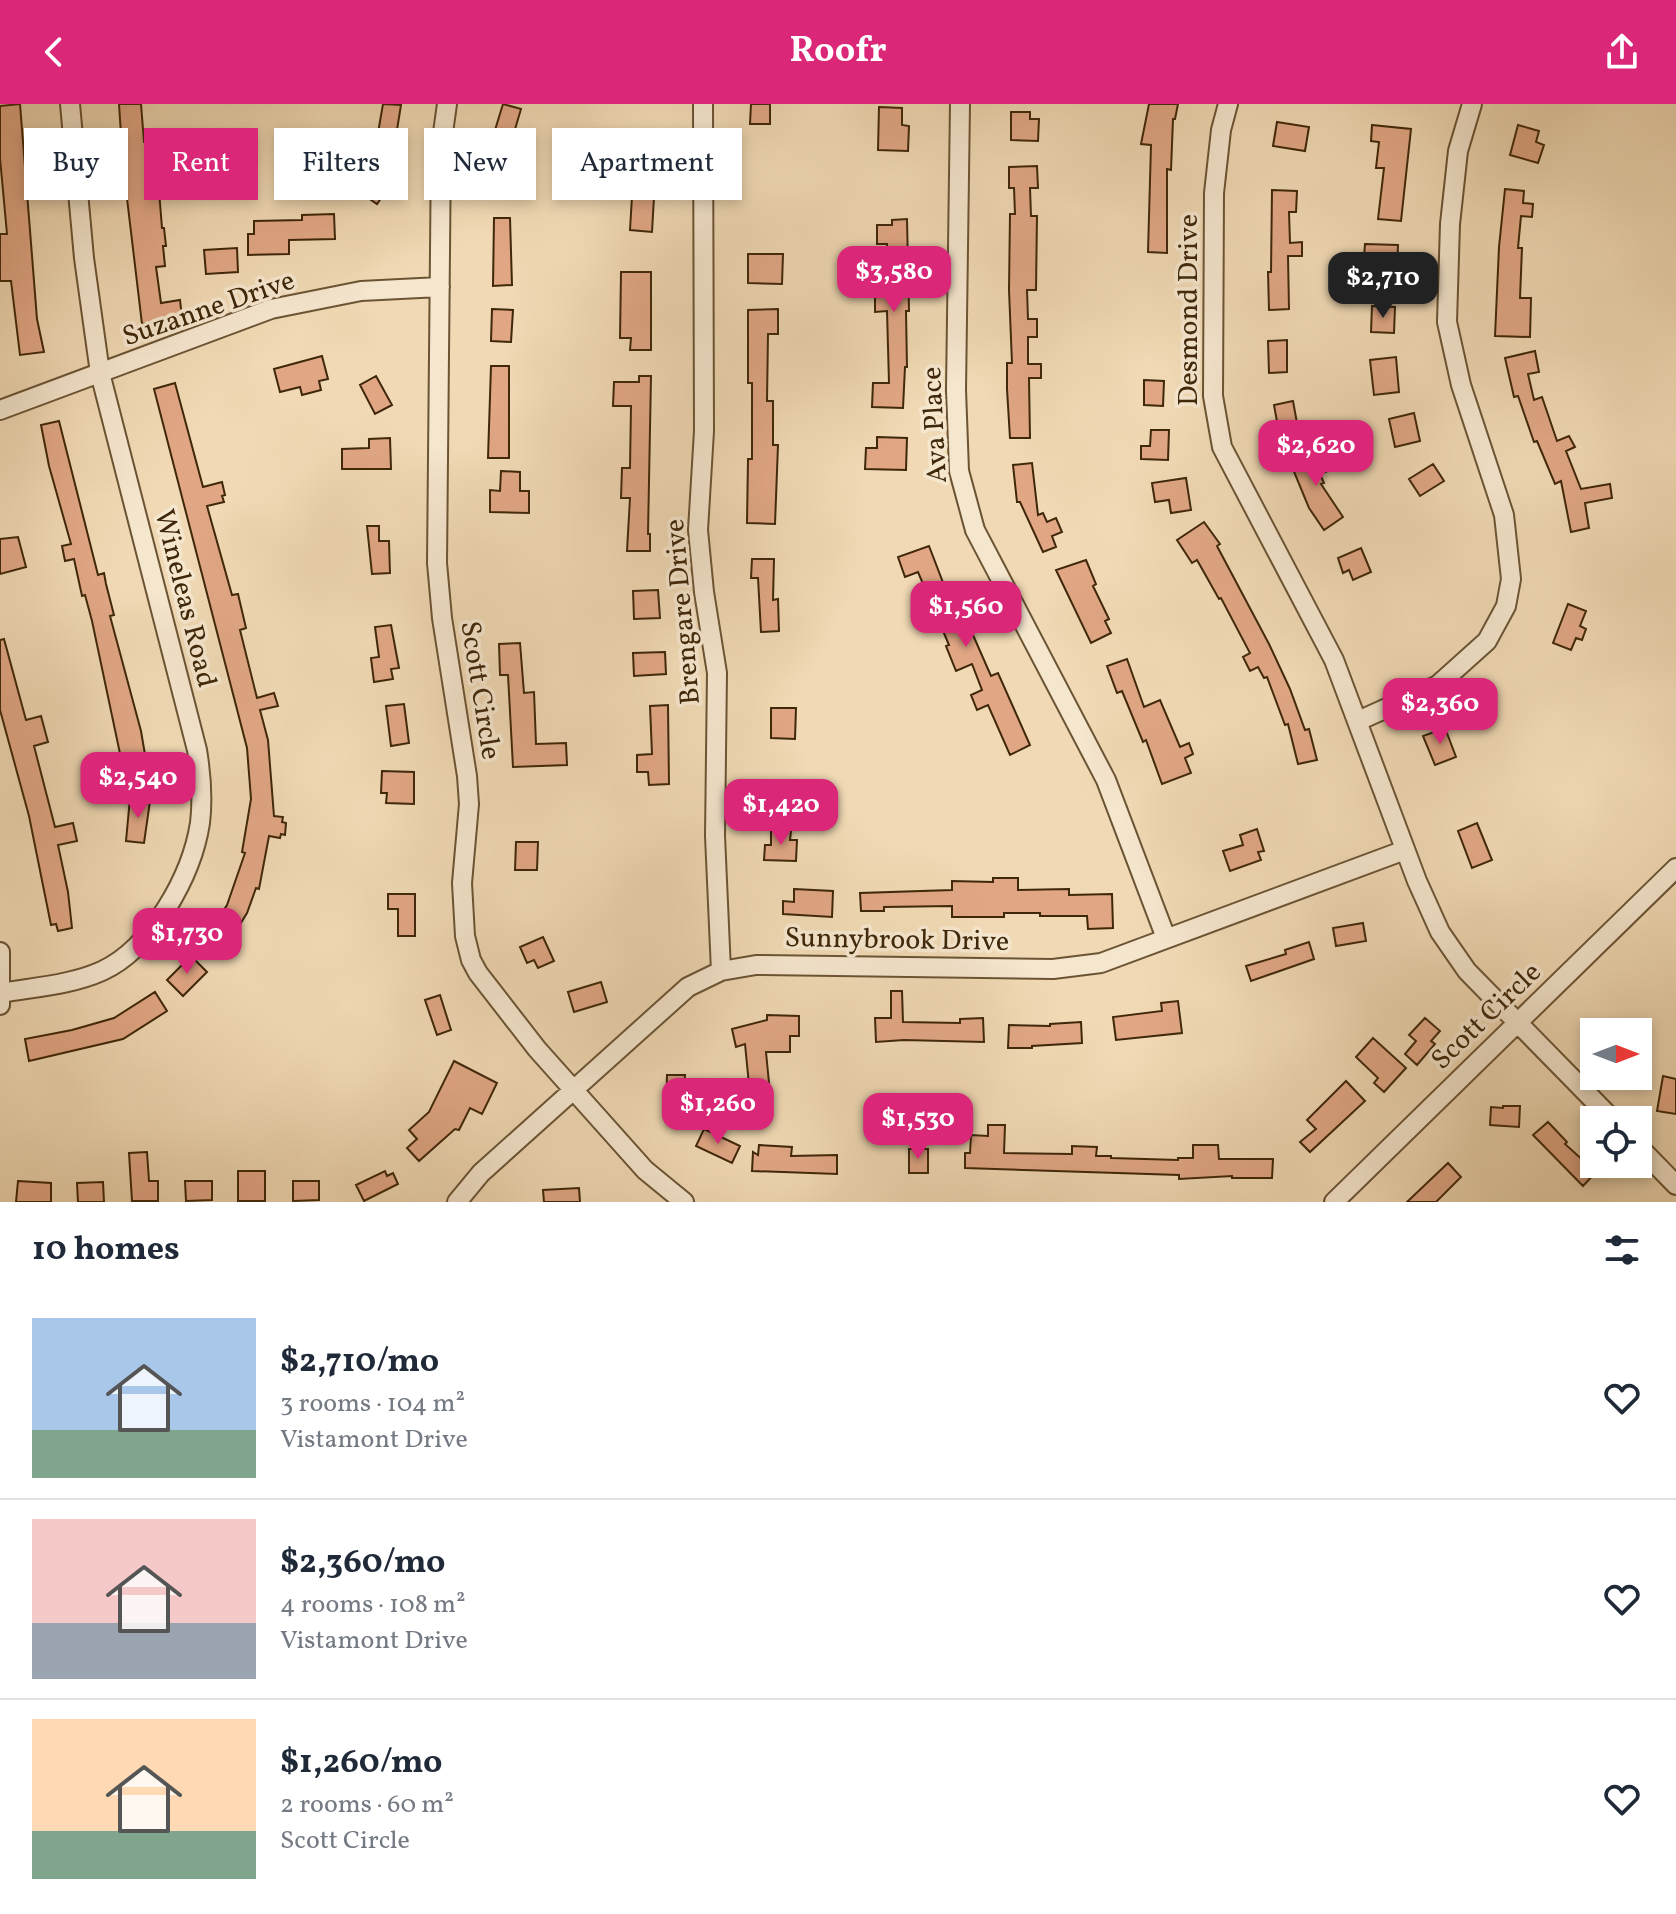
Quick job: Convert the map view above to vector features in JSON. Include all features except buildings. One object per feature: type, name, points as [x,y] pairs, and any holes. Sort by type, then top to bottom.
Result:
[{"type":"street","name":"Wineleas Road","points":[[1,993],[80,979],[104,970],[129,953],[162,916],[184,871],[200,823],[201,788],[197,750],[100,373],[84,258],[70,104]]},
{"type":"street","name":"Scott Circle","points":[[447,104],[441,147],[437,563],[442,618],[467,776],[469,804],[462,883],[465,936],[478,973],[537,1049],[645,1170],[684,1202]]},
{"type":"street","name":"Brengare Drive","points":[[703,104],[704,431],[698,530],[717,673],[715,836],[721,971]]},
{"type":"street","name":"Ava Place","points":[[960,104],[956,390],[959,471],[966,500],[975,530],[1106,780],[1166,938]]},
{"type":"street","name":"Desmond Drive","points":[[1228,104],[1221,130],[1214,193],[1213,396],[1216,424],[1232,470],[1334,660],[1427,907],[1453,953],[1599,1106]]},
{"type":"street","points":[[1358,721],[1438,685],[1487,641],[1506,606],[1511,579],[1504,515],[1461,385],[1447,322],[1450,224],[1458,151],[1472,104]]},
{"type":"street","name":"Suzanne Drive","points":[[0,410],[271,309],[361,291],[440,287]]},
{"type":"street","name":"Sunnybrook Drive","points":[[457,1202],[481,1173],[688,987],[721,971],[756,965],[1076,967],[1101,963],[1405,850]]},
{"type":"street","name":"Scott Circle","points":[[1334,1202],[1676,868]]},
{"type":"street","points":[[0,952],[0,1005]]},
{"type":"street","points":[[1652,1160],[1676,1185]]}]
